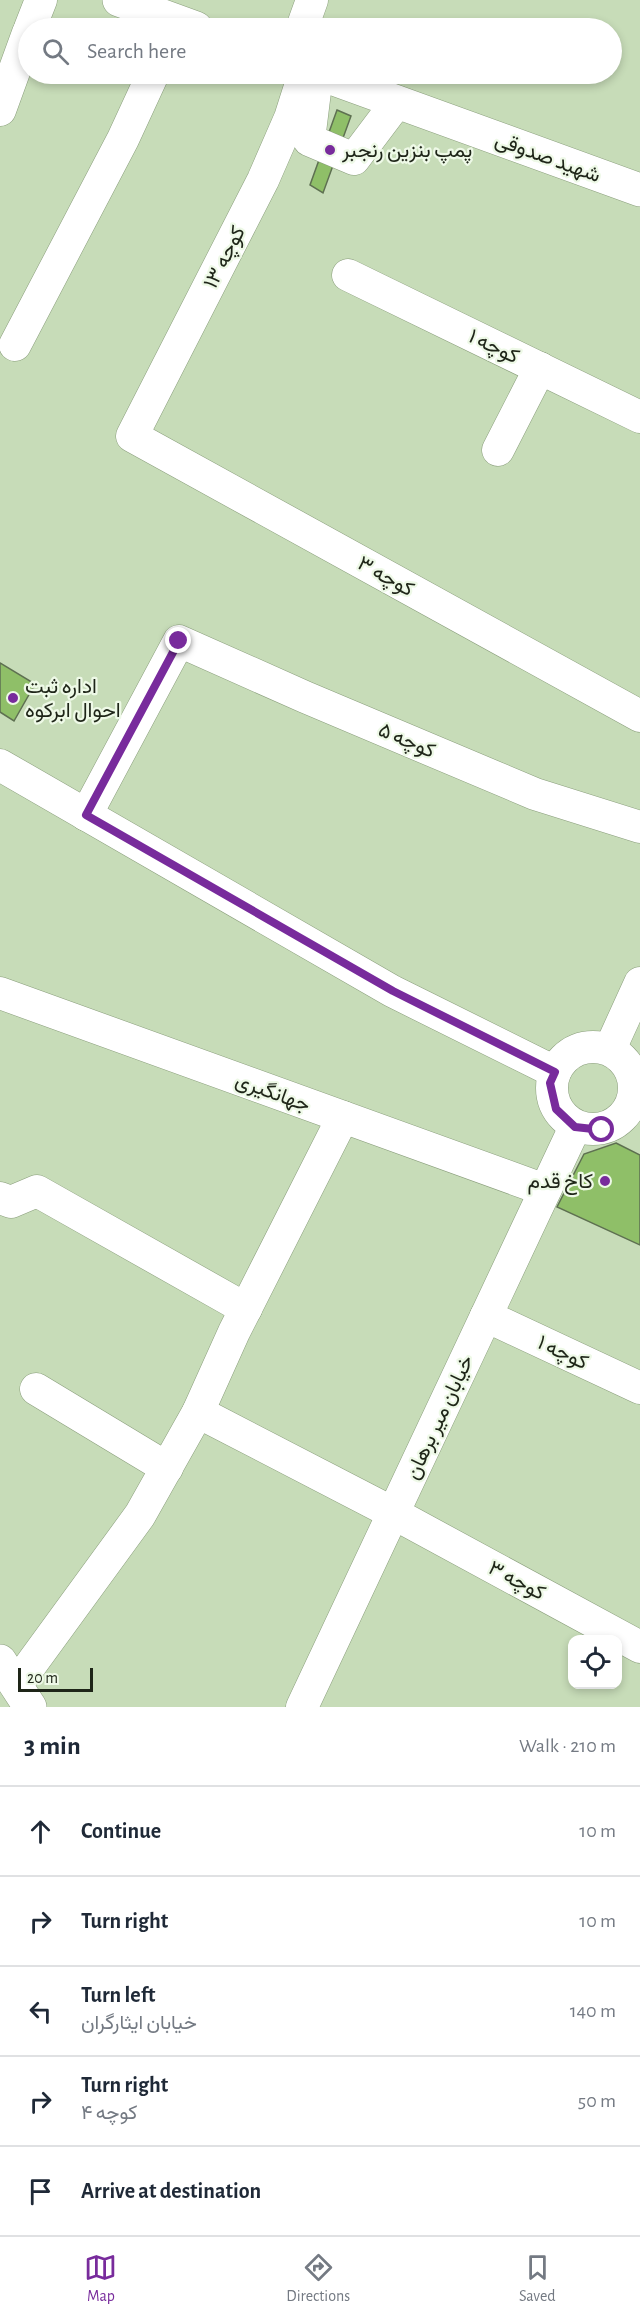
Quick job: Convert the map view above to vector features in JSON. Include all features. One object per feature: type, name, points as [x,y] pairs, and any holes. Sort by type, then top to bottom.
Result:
[{"type":"main road","points":[[119,0],[163,18]]},
{"type":"main road","name":"شهید صدوقی","points":[[347,84],[640,190]]},
{"type":"street","points":[[34,18],[41,0]]},
{"type":"street","points":[[306,18],[312,0]]},
{"type":"street","points":[[0,110],[18,61]]},
{"type":"street","points":[[15,345],[123,139],[148,84]]},
{"type":"street","name":"کوچه ۱۳","points":[[132,436],[264,180],[290,118],[301,84]]},
{"type":"street","points":[[317,84],[309,140],[354,159],[397,102]]},
{"type":"street","name":"کوچه ۱","points":[[348,275],[640,417]]},
{"type":"street","points":[[498,450],[540,368]]},
{"type":"street","name":"کوچه ۳","points":[[132,436],[640,716]]},
{"type":"street","name":"کوچه ۵","points":[[86,815],[179,641],[305,698],[535,794],[640,827]]},
{"type":"street","points":[[0,765],[393,991],[555,1072]]},
{"type":"street","points":[[610,1049],[640,983]]},
{"type":"street","name":"جهانگیری","points":[[0,993],[545,1190]]},
{"type":"street","points":[[584,1046],[610,1049],[630,1067],[635,1093],[634,1110],[602,1130],[575,1127],[556,1109],[550,1083],[561,1059],[584,1046]]},
{"type":"street","points":[[15,1684],[140,1515],[198,1412],[246,1309],[343,1117]]},
{"type":"street","name":"خیابان میر برهان","points":[[302,1707],[575,1127]]},
{"type":"street","points":[[0,1198],[10,1202],[36,1191],[246,1309]]},
{"type":"street","name":"کوچه ۱","points":[[486,1316],[640,1388]]},
{"type":"street","points":[[36,1389],[166,1468]]},
{"type":"street","name":"کوچه ۳","points":[[198,1412],[393,1513],[640,1647]]},
{"type":"building","name":"پمپ بنزین رنجبر","points":[[337,110],[351,116],[323,193],[310,185]]},
{"type":"building","name":"اداره ثبت احوال ابرکوه","points":[[0,663],[35,684],[14,721],[0,712]]},
{"type":"building","name":"کاخ قدم","points":[[616,1143],[640,1155],[640,1245],[557,1207],[584,1154]]},
{"type":"place","name":"پمپ بنزین رنجبر","points":[[330,150]]},
{"type":"place","name":"اداره ثبت احوال ابرکوه","points":[[13,698]]},
{"type":"place","name":"کاخ قدم","points":[[605,1181]]},
{"type":"route","points":[[179,641],[86,815],[393,991],[555,1072],[550,1083],[556,1109],[575,1127],[602,1130]]}]
